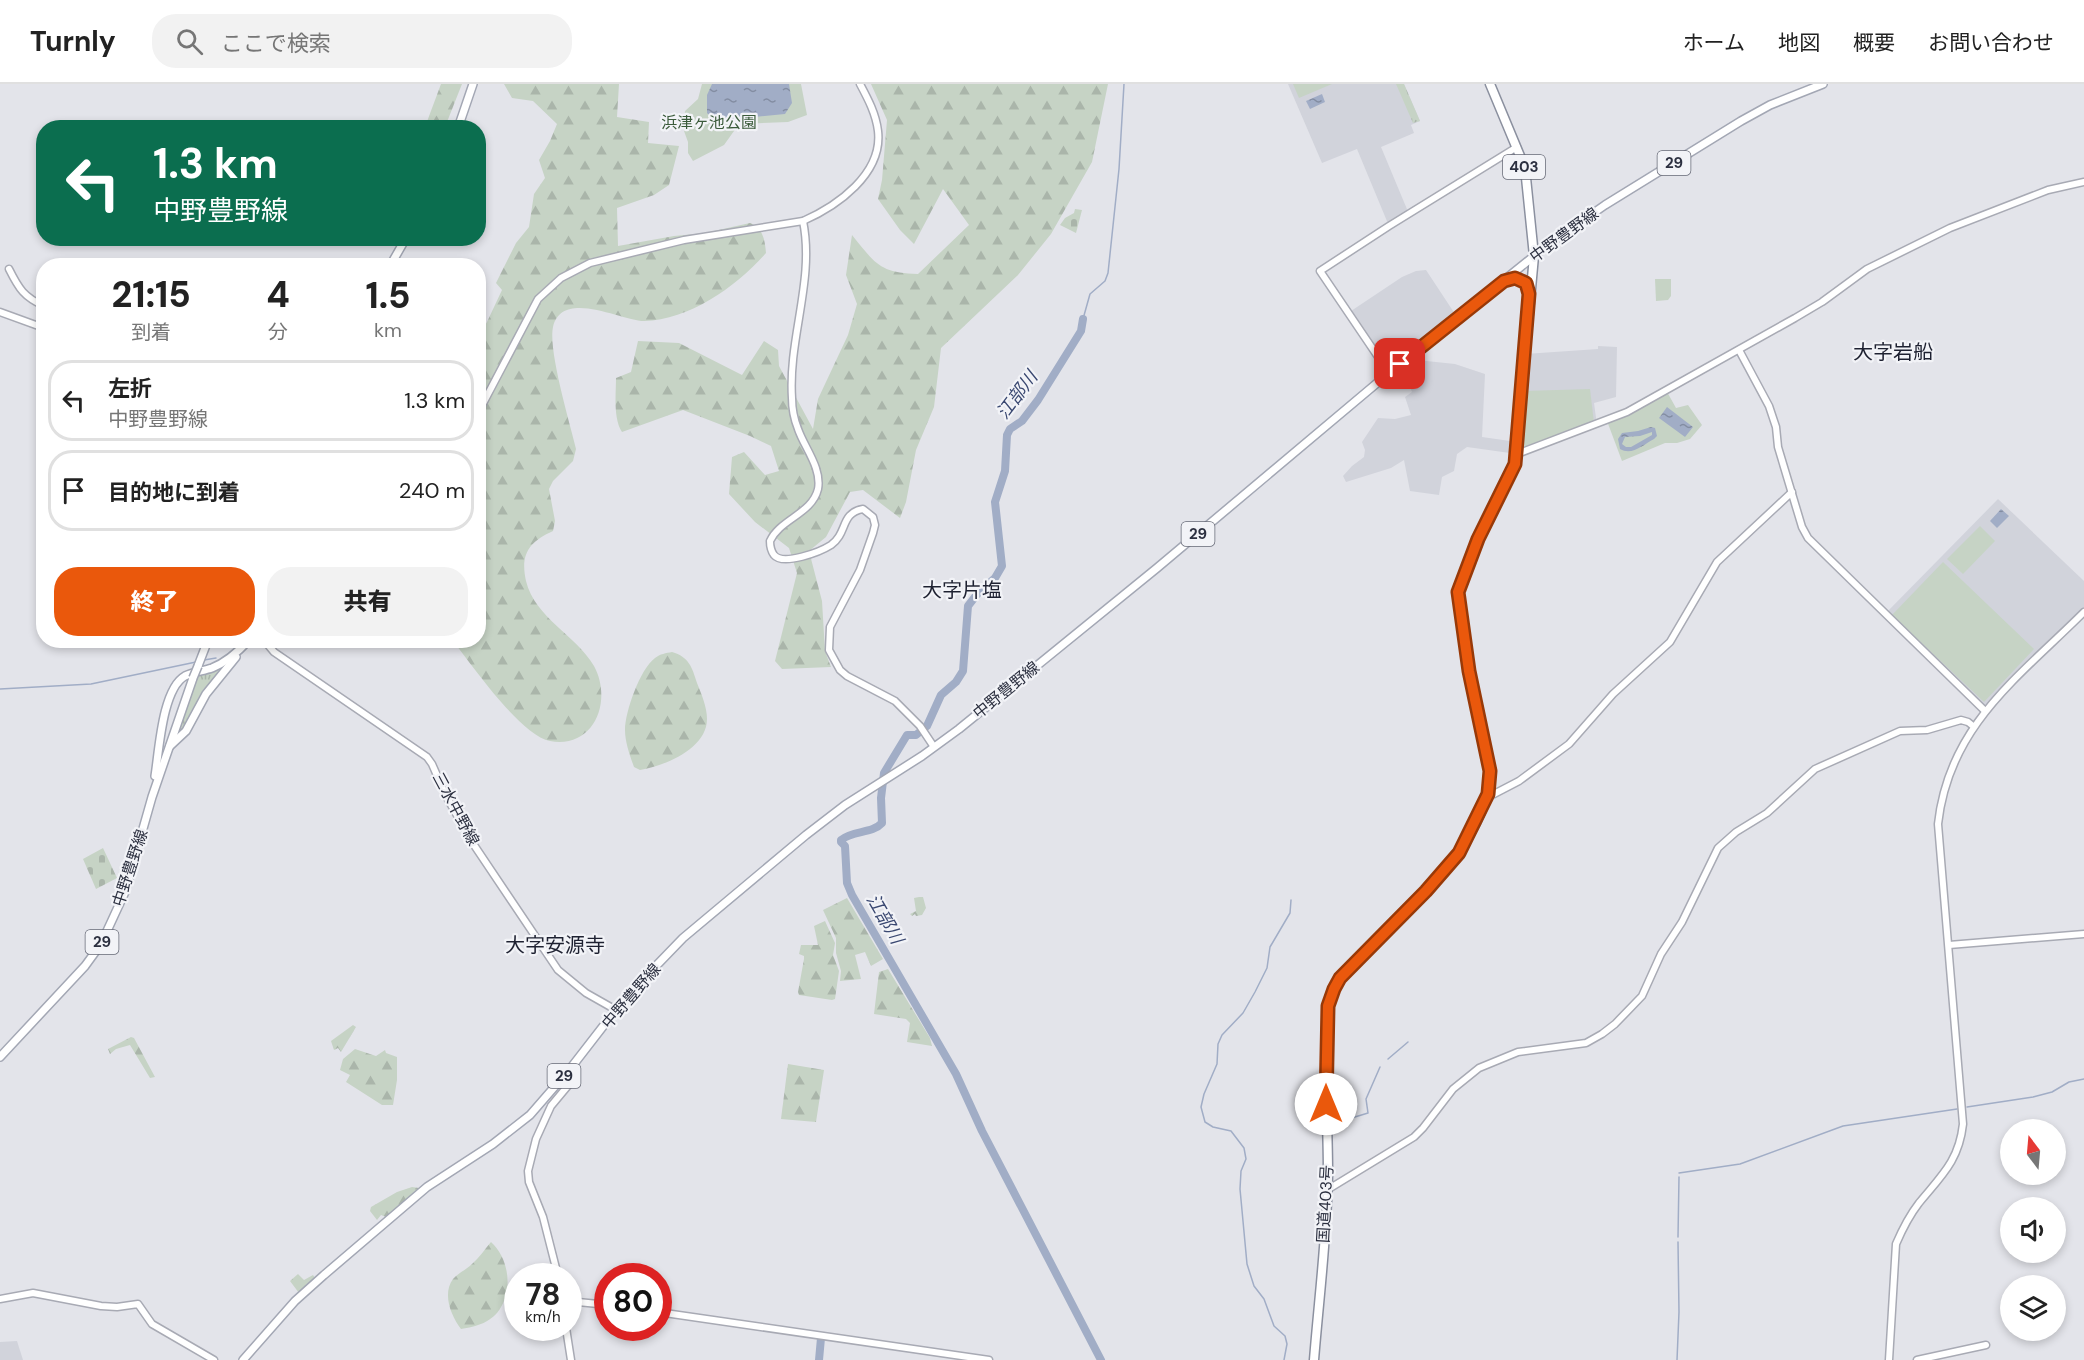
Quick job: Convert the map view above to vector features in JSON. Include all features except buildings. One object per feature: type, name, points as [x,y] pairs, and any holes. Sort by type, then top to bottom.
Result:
[{"type":"highway","name":"国道403号","points":[[1314,1360],[1327,1190],[1328,1006],[1340,978],[1426,891],[1459,853],[1488,794],[1490,771],[1469,671],[1458,592],[1482,530],[1511,475],[1517,454],[1534,256],[1525,168],[1490,84]]},
{"type":"main road","points":[[461,120],[473,84]]},
{"type":"main road","name":"中野豊野線","points":[[243,1360],[302,1294],[427,1187],[493,1144],[530,1115],[616,1010],[684,938],[806,835],[845,804],[934,747],[1157,568],[1389,373],[1534,256],[1605,205],[1742,121],[1770,105],[1823,84]]},
{"type":"main road","points":[[1504,281],[1522,279],[1528,285],[1529,294]]},
{"type":"main road","name":"29","points":[[167,748],[205,648]]},
{"type":"main road","name":"29","points":[[167,748],[186,731],[206,694],[242,648]]},
{"type":"main road","name":"29","points":[[152,797],[172,690],[183,677],[220,664],[238,652]]},
{"type":"main road","name":"中野豊野線","points":[[0,1057],[85,966],[101,944],[125,892],[167,748]]},
{"type":"street","points":[[486,398],[538,299],[561,278],[590,263],[684,240],[803,221],[838,201],[862,178],[876,153],[879,132],[872,109],[860,84]]},
{"type":"street","points":[[1389,373],[1320,271],[1517,147]]},
{"type":"street","points":[[1517,454],[1627,412],[1822,302],[1867,269],[1909,248],[1975,217],[2048,190],[2084,182]]},
{"type":"street","points":[[803,221],[807,242],[806,266],[795,337],[792,396],[798,430],[811,456],[819,481],[818,490],[812,502],[777,529],[770,541],[771,548],[774,555],[781,559],[790,560],[800,557],[831,545],[841,536],[849,514],[863,509],[871,514],[875,522],[873,533],[860,570],[830,627],[829,650],[835,663],[847,676],[895,701],[920,726],[934,747]]},
{"type":"street","points":[[9,269],[18,288],[36,302]]},
{"type":"street","points":[[0,312],[36,325]]},
{"type":"street","points":[[1739,350],[1769,406],[1791,492],[1802,527],[1808,538],[1984,710]]},
{"type":"street","points":[[1488,794],[1494,794],[1519,781],[1559,752],[1613,694],[1664,649],[1677,633],[1717,562],[1791,492]]},
{"type":"street","points":[[1889,1360],[1896,1244],[1903,1227],[1919,1204],[1946,1173],[1956,1155],[1961,1136],[1963,1104],[1938,824],[1940,804],[1955,759],[1984,710],[2084,612]]},
{"type":"street","name":"三水中野線","points":[[271,648],[427,757],[474,845],[558,970],[586,993],[616,1010]]},
{"type":"street","points":[[1327,1190],[1413,1137],[1423,1128],[1452,1089],[1479,1068],[1518,1052],[1586,1042],[1615,1024],[1642,996],[1660,954],[1682,922],[1718,848],[1742,827],[1767,813],[1815,769],[1900,731],[1927,730],[1961,720],[1973,726]]},
{"type":"street","points":[[1949,945],[2084,934]]},
{"type":"street","points":[[555,1263],[543,1217],[529,1182],[528,1171],[536,1139],[551,1106],[576,1076],[570,1069]]},
{"type":"street","points":[[0,1299],[33,1293],[101,1306],[117,1307],[138,1304],[152,1324],[214,1360]]},
{"type":"street","points":[[672,1314],[989,1360]]},
{"type":"street","points":[[568,1341],[571,1360]]},
{"type":"street","points":[[1917,1360],[1986,1345]]},
{"type":"shaded area","points":[[1288,84],[1404,84],[1420,121],[1411,125],[1414,133],[1381,147],[1409,214],[1389,226],[1357,149],[1322,163]]},
{"type":"shaded area","points":[[1426,270],[1457,317],[1407,359],[1455,364],[1485,374],[1482,437],[1517,442],[1525,354],[1598,349],[1598,346],[1617,347],[1616,397],[1594,403],[1597,425],[1517,454],[1467,447],[1457,454],[1454,471],[1442,477],[1439,495],[1410,491],[1404,460],[1391,468],[1346,482],[1343,476],[1364,457],[1365,450],[1362,442],[1378,418],[1395,419],[1411,415],[1405,397],[1412,392],[1401,365],[1389,373],[1348,313],[1402,277],[1416,271]]},
{"type":"shaded area","points":[[1998,499],[2084,581],[2084,612],[1984,710],[1885,614]]},
{"type":"shaded area","points":[[17,1341],[23,1360],[0,1360],[0,1342]]},
{"type":"green space","points":[[441,84],[462,84],[448,120],[428,120]]},
{"type":"green space","points":[[504,84],[619,84],[617,117],[649,122],[648,143],[679,146],[669,185],[654,195],[617,208],[618,246],[705,233],[750,223],[761,231],[766,248],[766,253],[727,289],[678,315],[644,321],[594,309],[580,308],[568,310],[559,316],[553,327],[556,369],[576,449],[573,461],[553,481],[549,489],[555,521],[553,531],[538,540],[528,550],[524,572],[531,594],[538,606],[577,645],[594,666],[601,694],[596,720],[578,738],[565,742],[550,741],[538,736],[525,726],[498,698],[458,648],[486,648],[486,324],[502,290],[496,283],[516,243],[529,227],[534,194],[545,178],[539,160],[557,124],[533,101],[512,98]]},
{"type":"green space","name":"浜津ヶ池公園","points":[[702,84],[801,84],[807,115],[788,122],[739,124],[724,145],[693,161],[688,153],[688,142],[684,131],[685,111],[698,99]]},
{"type":"green space","points":[[871,84],[1108,84],[1092,162],[1051,234],[1018,275],[941,348],[934,407],[916,450],[906,502],[900,518],[863,490],[850,492],[826,537],[809,551],[822,601],[825,651],[831,667],[782,669],[775,661],[797,573],[789,548],[755,522],[729,494],[732,457],[744,452],[765,475],[779,471],[771,446],[683,410],[622,432],[616,413],[616,378],[631,372],[638,341],[679,343],[742,375],[764,341],[778,350],[779,366],[813,429],[818,399],[848,335],[857,304],[846,275],[852,235],[879,265],[894,271],[918,274],[969,225],[943,189],[914,244],[900,230],[878,199],[882,180],[887,120]]},
{"type":"green space","points":[[1293,84],[1332,84],[1299,98]]},
{"type":"green space","points":[[1396,84],[1404,84],[1420,121],[1413,123]]},
{"type":"green space","points":[[1075,209],[1082,210],[1076,233],[1060,225],[1065,218],[1074,213]]},
{"type":"green space","points":[[1655,279],[1671,279],[1671,296],[1668,300],[1656,301]]},
{"type":"green space","points":[[1590,389],[1594,423],[1520,450],[1524,391]]},
{"type":"green space","points":[[1666,390],[1676,408],[1688,405],[1702,425],[1690,439],[1677,443],[1665,443],[1622,461],[1607,421]]},
{"type":"green space","points":[[1980,526],[1995,541],[1963,574],[1947,559]]},
{"type":"green space","points":[[1943,562],[2034,649],[1984,702],[1892,615]]},
{"type":"green space","points":[[672,652],[686,660],[693,672],[704,700],[707,719],[705,730],[700,739],[682,754],[661,765],[640,770],[634,767],[627,744],[625,730],[628,713],[634,691],[649,664],[655,658]]},
{"type":"green space","points":[[229,662],[203,690],[178,736],[175,737],[198,674],[212,671]]},
{"type":"green space","points":[[103,848],[117,878],[96,889],[83,859]]},
{"type":"green space","points":[[923,897],[926,908],[922,915],[912,916],[910,914],[916,911],[914,898]]},
{"type":"green space","points":[[847,898],[883,959],[871,966],[865,952],[855,955],[861,979],[840,981],[841,971],[836,953],[836,938],[823,910]]},
{"type":"green space","points":[[825,921],[835,943],[833,955],[839,971],[835,999],[832,1000],[799,995],[798,992],[804,959],[804,956],[799,954],[801,945],[818,945],[814,926]]},
{"type":"green space","points":[[888,969],[930,1038],[932,1046],[907,1042],[910,1023],[906,1019],[874,1014],[879,972]]},
{"type":"green space","points":[[353,1025],[356,1027],[341,1052],[338,1048],[334,1050],[331,1041]]},
{"type":"green space","points":[[131,1037],[134,1038],[155,1077],[150,1078],[130,1045],[116,1049],[110,1054],[108,1049]]},
{"type":"green space","points":[[355,1049],[376,1056],[385,1050],[386,1053],[397,1057],[397,1080],[393,1105],[382,1105],[346,1082],[350,1075],[340,1070],[343,1059]]},
{"type":"green space","points":[[788,1064],[824,1070],[816,1122],[781,1119]]},
{"type":"green space","points":[[412,1187],[419,1188],[386,1217],[381,1215],[377,1220],[370,1211],[371,1207],[397,1192]]},
{"type":"green space","points":[[491,1242],[497,1248],[504,1263],[504,1301],[498,1312],[489,1320],[461,1329],[449,1305],[448,1291],[453,1279],[475,1262]]},
{"type":"green space","points":[[298,1274],[304,1280],[313,1275],[315,1278],[299,1293],[290,1281]]},
{"type":"water","points":[[712,84],[789,84],[792,103],[785,114],[715,121],[707,113],[707,95]]},
{"type":"water","points":[[1322,94],[1325,102],[1310,109],[1306,101]]},
{"type":"water","points":[[1667,407],[1693,427],[1685,437],[1659,418]]},
{"type":"water","points":[[1655,428],[1657,436],[1642,447],[1629,451],[1620,449],[1618,439],[1622,433]],"holes":[[[1652,432],[1652,435],[1631,447],[1622,444],[1625,437]]]},
{"type":"water","points":[[2001,509],[2009,516],[1997,528],[1990,521]]},
{"type":"waterway","name":"江部川","points":[[1083,319],[1090,294],[1105,281],[1108,273],[1119,169],[1124,84]]},
{"type":"waterway","name":"江部川","points":[[1083,319],[1081,331],[1038,400],[1022,421],[1010,429],[1007,435],[1005,471],[995,502],[1002,566],[995,578],[978,593],[968,606],[963,671],[956,682],[941,695],[927,726],[916,735],[907,735],[884,773],[881,798],[882,823],[873,829],[846,837],[841,842],[845,846],[847,883],[852,895],[956,1074],[982,1131],[1101,1360]]},
{"type":"waterway","points":[[204,660],[216,658]]},
{"type":"waterway","points":[[0,689],[91,684],[196,662]]},
{"type":"waterway","points":[[1284,1360],[1287,1344],[1285,1336],[1274,1326],[1264,1299],[1254,1286],[1247,1264],[1240,1189],[1241,1171],[1246,1159],[1244,1148],[1231,1131],[1213,1127],[1205,1122],[1201,1107],[1217,1064],[1218,1044],[1222,1035],[1243,1013],[1255,992],[1267,968],[1270,947],[1290,913],[1291,900]]},
{"type":"waterway","points":[[1388,1059],[1408,1042]]},
{"type":"waterway","points":[[1332,1124],[1368,1113],[1366,1099],[1380,1067]]},
{"type":"waterway","points":[[1967,1107],[2033,1097],[2052,1092],[2069,1082],[2084,1079]]},
{"type":"waterway","points":[[1679,1173],[1740,1164],[1843,1126],[1957,1109]]},
{"type":"waterway","points":[[1678,1237],[1679,1177]]},
{"type":"waterway","points":[[1677,1360],[1678,1242]]},
{"type":"waterway","points":[[819,1360],[821,1338]]},
{"type":"district","name":"大字岩船","points":[[1893,352]]},
{"type":"district","name":"大字片塩","points":[[962,590]]},
{"type":"district","name":"大字安源寺","points":[[555,945]]},
{"type":"route","points":[[1326,1104],[1328,1006],[1334,989],[1340,978],[1426,891],[1459,853],[1488,794],[1490,771],[1469,671],[1458,592],[1478,539],[1515,464],[1529,294],[1525,281],[1515,278],[1504,281],[1400,364]]}]
